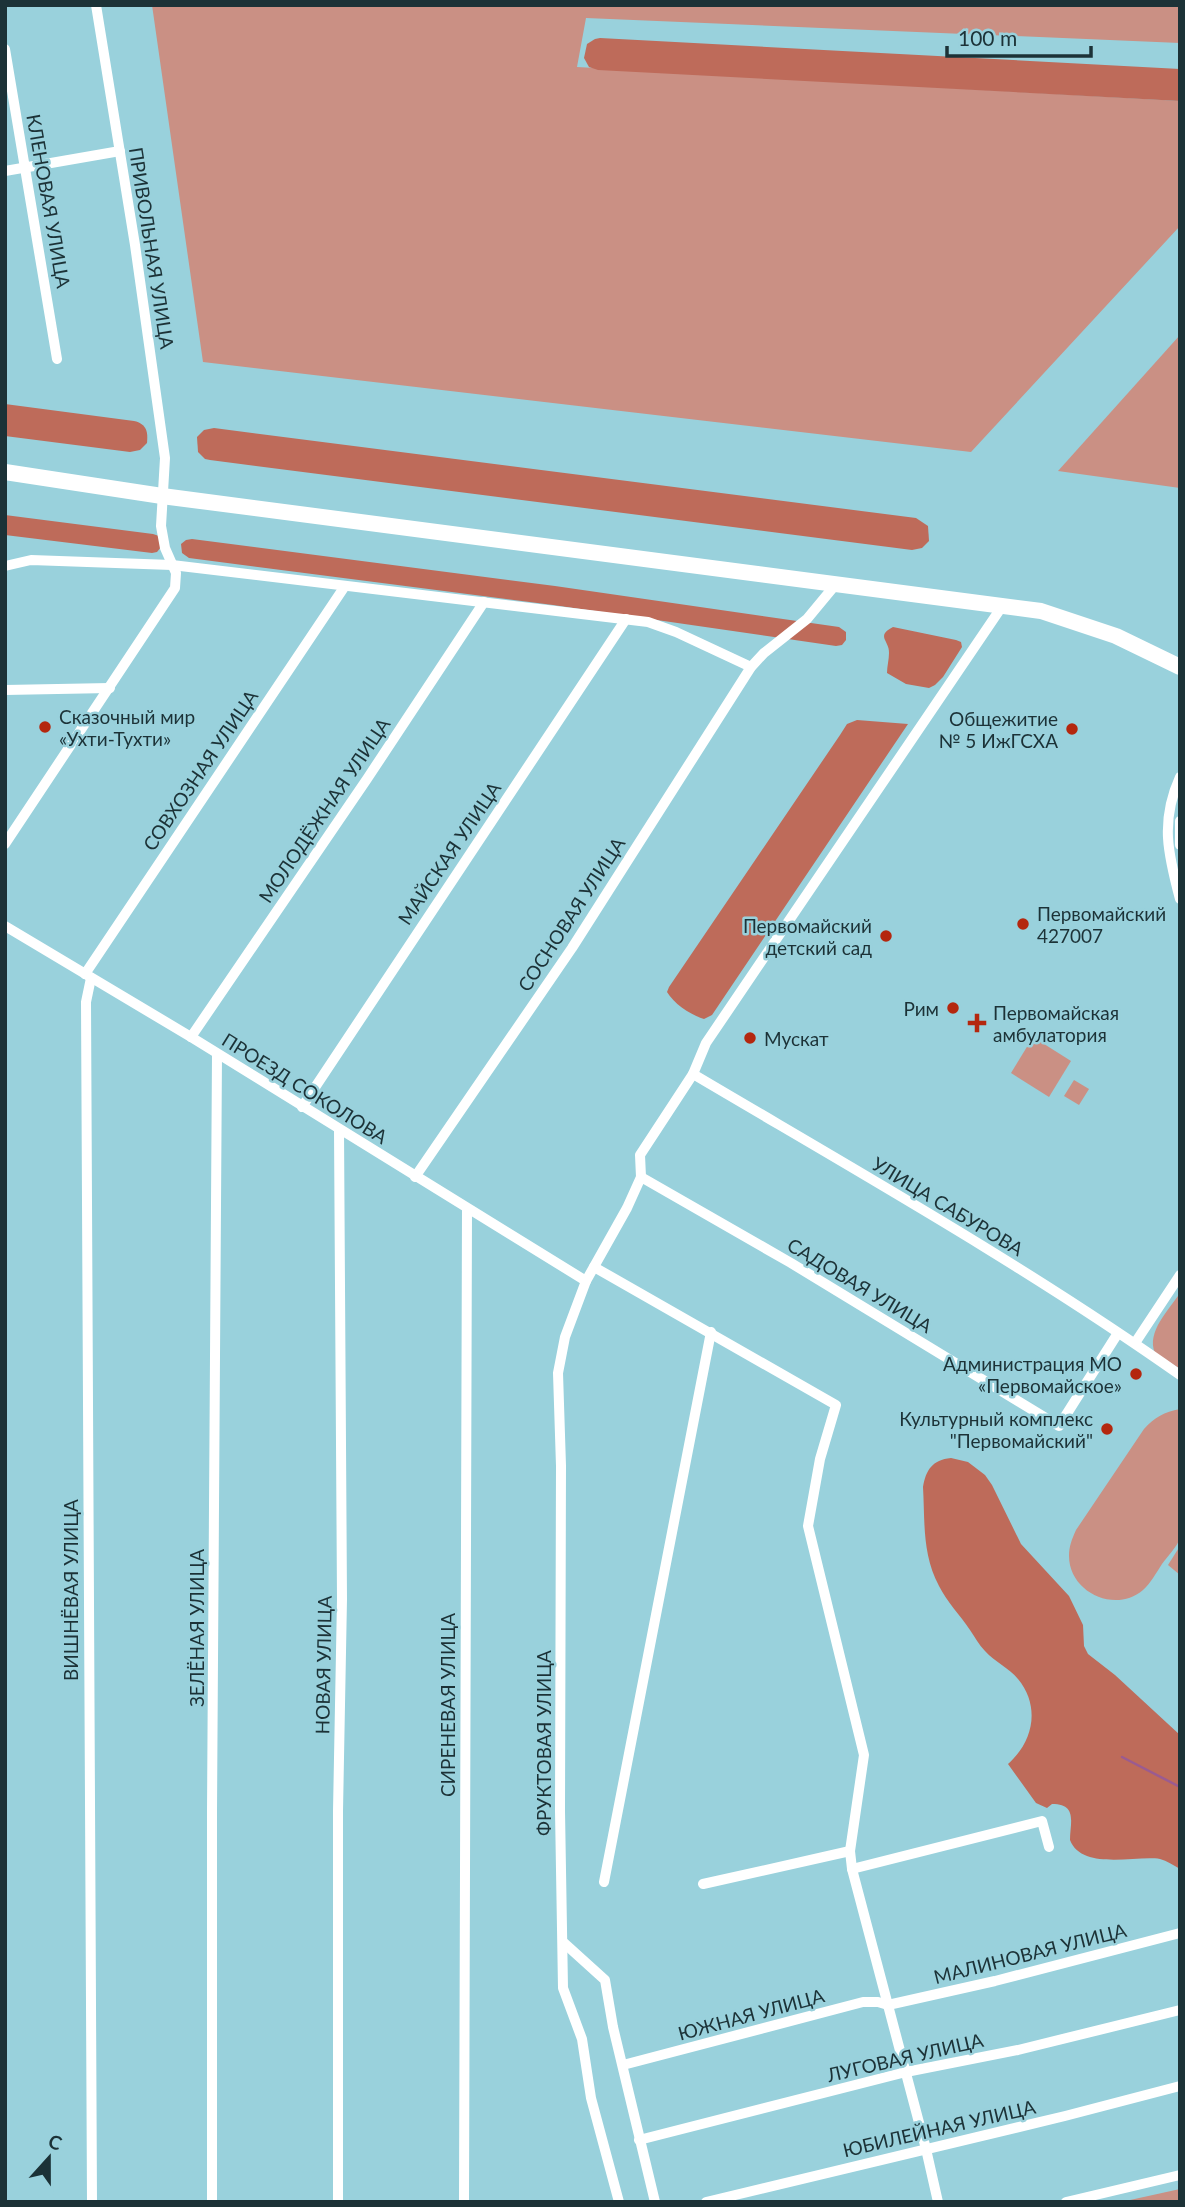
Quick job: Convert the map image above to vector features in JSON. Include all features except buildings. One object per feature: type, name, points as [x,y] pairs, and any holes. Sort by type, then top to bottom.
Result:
[{"type":"street","name":"ПРИВОЛЬНАЯ УЛИЦА","points":[[96,5],[165,458],[161,526],[165,548],[172,565]]},
{"type":"street","name":"КЛЕНОВАЯ УЛИЦА","points":[[5,48],[57,359]]},
{"type":"street","points":[[5,171],[120,151]]},
{"type":"street","points":[[5,472],[162,496],[1041,611],[1116,636],[1177,663]]},
{"type":"street","points":[[5,566],[31,560],[172,565],[649,622],[751,667]]},
{"type":"street","points":[[5,844],[175,588],[176,573],[172,565]]},
{"type":"street","name":"СОСНОВАЯ УЛИЦА","points":[[415,1177],[572,948],[751,667],[764,653],[807,619],[836,584]]},
{"type":"street","name":"СОВХОЗНАЯ УЛИЦА","points":[[88,976],[345,586]]},
{"type":"street","name":"МОЛОДЁЖНАЯ УЛИЦА","points":[[191,1037],[484,601]]},
{"type":"street","name":"ФРУКТОВАЯ УЛИЦА","points":[[619,2202],[591,2098],[582,2039],[563,1988],[560,1811],[561,1466],[558,1373],[565,1337],[586,1281],[627,1208],[641,1177],[640,1155],[693,1074],[706,1043],[1003,605]]},
{"type":"street","name":"МАЙСКАЯ УЛИЦА","points":[[302,1107],[626,619]]},
{"type":"street","points":[[732,658],[764,653]]},
{"type":"street","points":[[5,690],[110,688]]},
{"type":"street","points":[[1180,777],[1169,808],[1166,829],[1171,867],[1180,900]]},
{"type":"street","points":[[1180,821],[1180,845]]},
{"type":"street","name":"ПРОЕЗД СОКОЛОВА","points":[[5,926],[191,1037],[586,1281]]},
{"type":"street","name":"ВИШНЁВАЯ УЛИЦА","points":[[88,976],[86,1044],[92,2202]]},
{"type":"street","name":"ЗЕЛЁНАЯ УЛИЦА","points":[[212,2202],[217,1054]]},
{"type":"street","name":"УЛИЦА САБУРОВА","points":[[693,1074],[968,1236],[1180,1375]]},
{"type":"street","name":"НОВАЯ УЛИЦА","points":[[338,2202],[338,1811],[342,1599],[339,1129]]},
{"type":"street","name":"САДОВАЯ УЛИЦА","points":[[641,1177],[791,1263],[1059,1426],[1118,1333]]},
{"type":"street","name":"СИРЕНЕВАЯ УЛИЦА","points":[[464,2202],[467,1209]]},
{"type":"street","points":[[594,1267],[836,1405],[820,1459],[808,1526],[864,1755],[850,1852],[852,1869],[938,2202]]},
{"type":"street","points":[[1135,1343],[1180,1275]]},
{"type":"street","points":[[604,1882],[710,1332]]},
{"type":"street","points":[[852,1869],[1042,1821],[1049,1847]]},
{"type":"street","points":[[702,1884],[850,1852]]},
{"type":"street","name":"МАЛИНОВАЯ УЛИЦА","points":[[888,2005],[995,1981],[1180,1933]]},
{"type":"street","points":[[563,1942],[605,1980],[613,2026],[655,2202]]},
{"type":"street","name":"ЮЖНАЯ УЛИЦА","points":[[623,2065],[863,2003],[878,2002],[888,2005]]},
{"type":"street","name":"ЛУГОВАЯ УЛИЦА","points":[[639,2140],[906,2072],[1018,2050],[1180,2010]]},
{"type":"street","name":"ЮБИЛЕЙНАЯ УЛИЦА","points":[[706,2202],[1180,2086]]},
{"type":"street","points":[[1066,2202],[1180,2175]]},
{"type":"shaded area","points":[[152,5],[1180,5],[1180,43],[586,18],[577,67],[1180,101],[1180,226],[971,452],[203,362]]},
{"type":"shaded area","points":[[600,38],[1180,69],[1180,101],[598,70],[589,67],[584,58],[587,44]]},
{"type":"shaded area","points":[[1180,335],[1180,488],[1058,471]]},
{"type":"shaded area","points":[[5,404],[134,421],[146,429],[147,443],[140,450],[130,452],[5,436]]},
{"type":"shaded area","points":[[214,428],[916,518],[928,526],[929,541],[922,548],[912,550],[205,459],[198,452],[197,437],[204,430]]},
{"type":"shaded area","points":[[5,515],[153,534],[159,536],[161,547],[152,553],[5,535]]},
{"type":"shaded area","points":[[192,539],[555,586],[839,627],[846,632],[846,640],[842,645],[836,646],[553,605],[189,558],[182,553],[181,544]]},
{"type":"shaded area","points":[[893,627],[956,640],[961,642],[962,647],[935,685],[929,688],[906,684],[887,673],[889,649],[884,636]]},
{"type":"shaded area","points":[[857,720],[908,724],[712,1015],[704,1019],[688,1012],[670,996],[667,992],[669,987],[847,724]]},
{"type":"shaded area","points":[[1033,1037],[1071,1061],[1049,1097],[1011,1073]]},
{"type":"shaded area","points":[[1074,1080],[1089,1089],[1079,1105],[1064,1096]]},
{"type":"shaded area","points":[[1180,1293],[1180,1369],[1155,1353],[1153,1345],[1156,1329]]},
{"type":"shaded area","points":[[1180,1409],[1179,1541],[1143,1590],[1120,1600],[1096,1596],[1085,1589],[1071,1569],[1069,1556],[1076,1530],[1144,1429],[1160,1416]]},
{"type":"shaded area","points":[[951,1458],[968,1462],[985,1475],[992,1485],[1021,1544],[1069,1596],[1083,1625],[1084,1646],[1088,1654],[1180,1735],[1180,1869],[1160,1859],[1097,1859],[1076,1850],[1070,1840],[1071,1816],[1066,1807],[1052,1804],[1047,1808],[1036,1803],[1008,1764],[1017,1755],[1028,1735],[1032,1712],[1030,1701],[1018,1679],[983,1649],[946,1598],[934,1574],[927,1550],[924,1481],[935,1464]]},
{"type":"shaded area","points":[[1180,1546],[1180,1575],[1168,1565]]},
{"type":"shaded area","points":[[1180,2189],[1180,2202],[1121,2202]]},
{"type":"waterway","points":[[1122,1757],[1180,1787]]},
{"type":"place","name":"Сказочный мир «Ухти-Тухти»","points":[[45,727]]},
{"type":"place","name":"Общежитие № 5 ИжГСХА","points":[[1072,729]]},
{"type":"place","name":"Первомайский 427007","points":[[1023,924]]},
{"type":"place","name":"Первомайский детский сад","points":[[886,936]]},
{"type":"place","name":"Рим","points":[[953,1008]]},
{"type":"place","name":"Первомайская амбулатория","points":[[977,1023]]},
{"type":"place","name":"Мускат","points":[[750,1038]]},
{"type":"place","name":"Администрация МО «Первомайское»","points":[[1136,1374]]},
{"type":"place","name":"Культурный комплекс \"Первомайский\"","points":[[1107,1429]]}]
